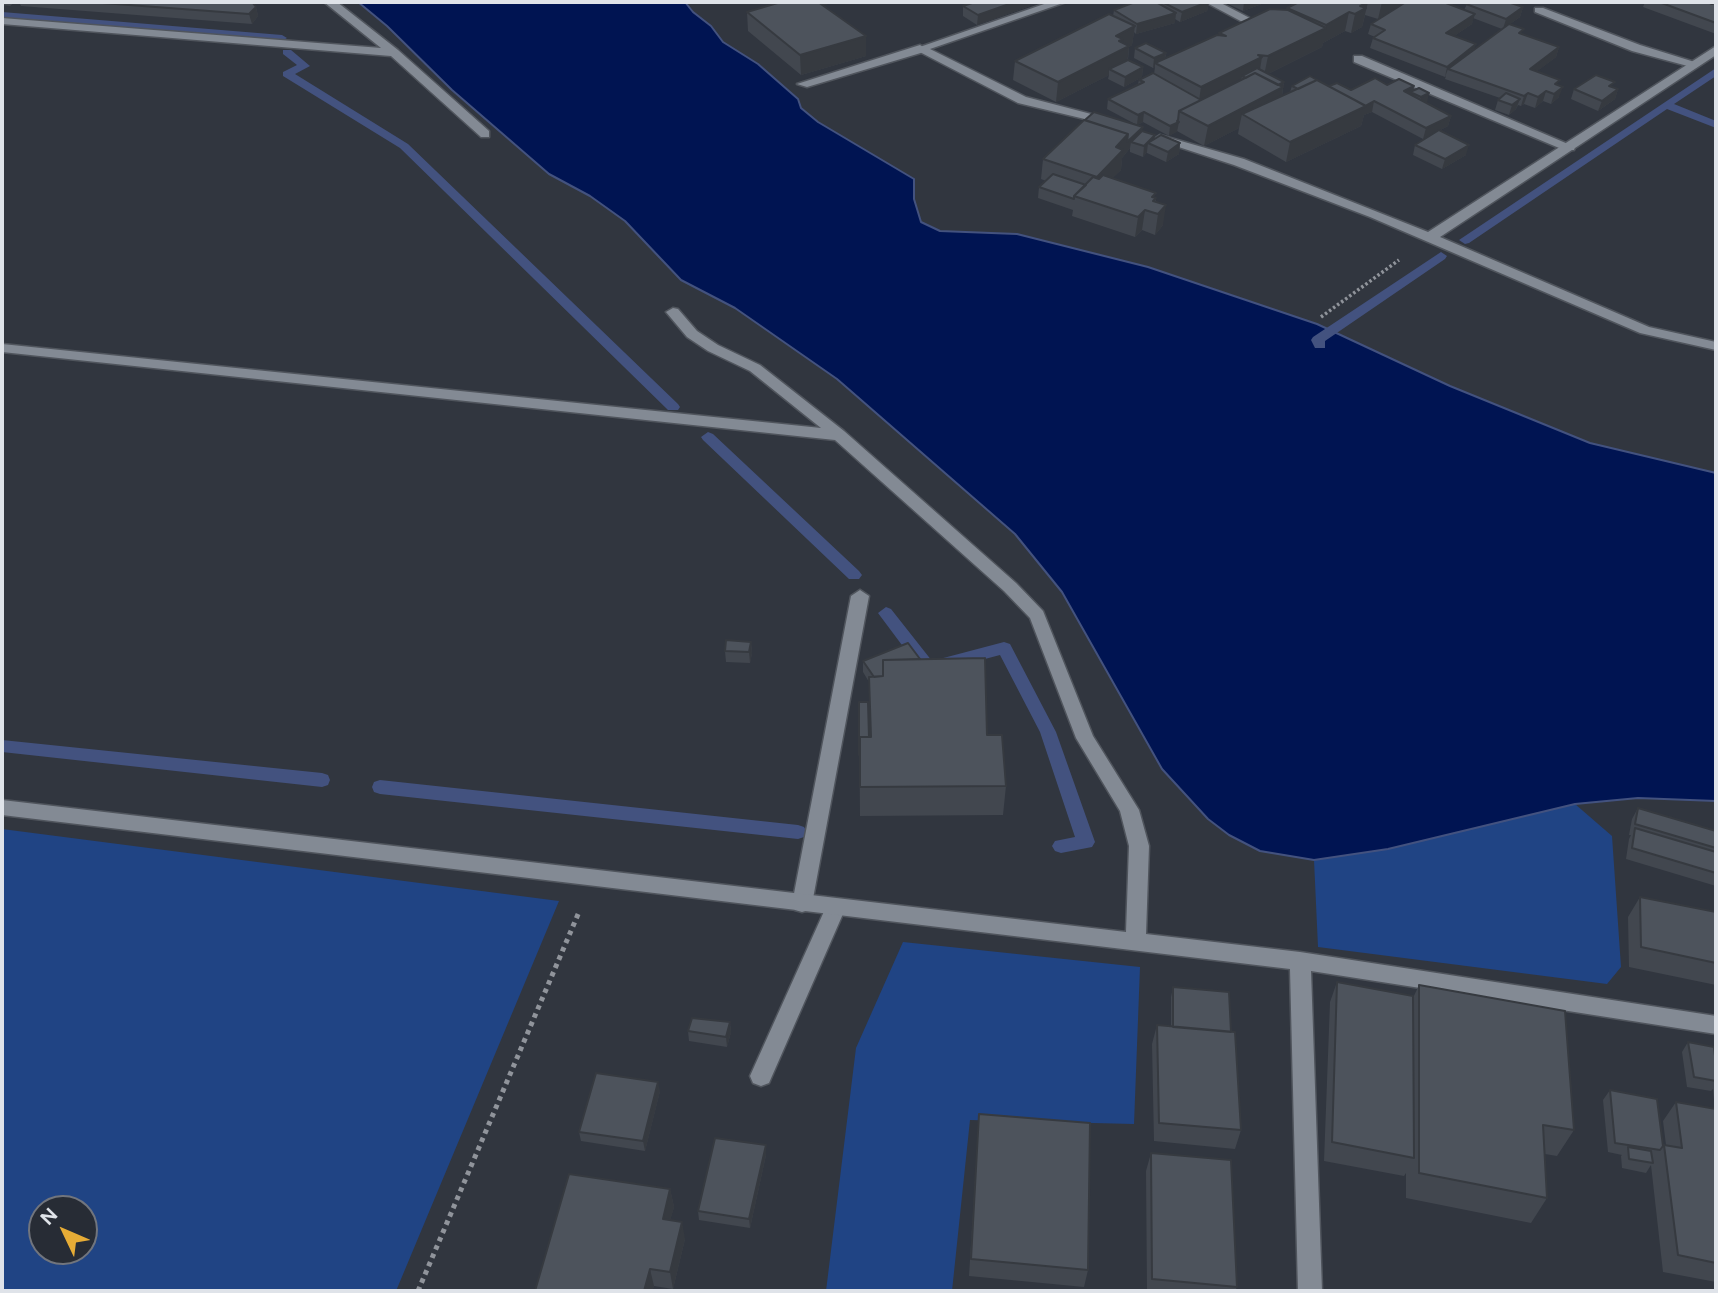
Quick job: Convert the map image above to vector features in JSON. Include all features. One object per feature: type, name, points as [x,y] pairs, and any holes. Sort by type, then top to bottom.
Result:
[{"type":"street","points":[[330,2],[394,53],[485,134]]},
{"type":"street","points":[[803,84],[920,50],[1059,2]]},
{"type":"street","points":[[1210,2],[1264,24],[1234,38]]},
{"type":"street","points":[[1539,10],[1636,48],[1695,64]]},
{"type":"street","points":[[2,21],[394,53]]},
{"type":"street","points":[[920,50],[1022,100],[1128,129]]},
{"type":"street","points":[[1430,237],[1716,50]]},
{"type":"street","points":[[1358,59],[1569,147]]},
{"type":"street","points":[[1090,117],[1105,104]]},
{"type":"street","points":[[1153,137],[1239,162],[1430,237],[1645,330],[1716,346]]},
{"type":"street","points":[[673,312],[692,334],[713,348],[755,368],[839,435],[1010,587],[1037,615],[1085,738],[1129,810],[1139,846],[1136,942]]},
{"type":"street","points":[[2,348],[839,435]]},
{"type":"street","points":[[802,904],[860,596]]},
{"type":"street","points":[[2,808],[1300,961],[1716,1025]]},
{"type":"street","points":[[761,1076],[836,907]]},
{"type":"street","points":[[1300,961],[1310,1291]]},
{"type":"path","points":[[1321,317],[1430,237]]},
{"type":"path","points":[[418,1291],[593,879]]},
{"type":"shaded area","points":[[358,2],[685,2],[711,26],[723,42],[758,64],[798,99],[801,108],[818,122],[914,179],[914,199],[921,222],[940,231],[1017,234],[1148,267],[1317,324],[1450,386],[1590,443],[1716,473],[1716,801],[1638,798],[1575,804],[1388,849],[1314,860],[1260,851],[1229,835],[1208,819],[1162,769],[1062,592],[1015,534],[837,379],[735,308],[681,280],[625,221],[590,196],[549,174],[452,90],[387,26]]},
{"type":"shaded area","points":[[1575,804],[1612,836],[1621,967],[1607,984],[1318,947],[1314,860],[1388,849]]},
{"type":"shaded area","points":[[2,829],[559,901],[396,1291],[2,1291]]},
{"type":"shaded area","points":[[903,942],[1140,967],[1134,1124],[970,1120],[952,1291],[826,1291],[856,1048]]},
{"type":"building","points":[[89,2],[252,2],[256,7],[249,14]]},
{"type":"building","points":[[781,2],[818,2],[866,36],[800,55],[747,12]]},
{"type":"building","points":[[975,2],[1015,2],[978,15],[963,6]]},
{"type":"building","points":[[1135,2],[1156,2],[1176,13],[1137,24],[1114,10]]},
{"type":"building","points":[[1162,2],[1208,2],[1182,12]]},
{"type":"building","points":[[1299,2],[1367,2],[1360,6],[1366,8],[1355,14],[1349,12],[1326,25],[1287,8]]},
{"type":"building","points":[[1406,2],[1448,2],[1446,3],[1475,14],[1446,33],[1476,44],[1447,67],[1373,38],[1385,30],[1371,24]]},
{"type":"building","points":[[1508,2],[1523,7],[1506,19],[1466,4]]},
{"type":"building","points":[[1659,2],[1716,2],[1716,23]]},
{"type":"building","points":[[1270,9],[1288,10],[1326,28],[1268,56],[1258,55],[1262,57],[1201,87],[1155,63],[1217,35],[1226,36],[1219,33]]},
{"type":"building","points":[[1109,14],[1135,26],[1116,36],[1123,39],[1119,41],[1129,46],[1058,82],[1015,61]]},
{"type":"building","points":[[1509,24],[1524,29],[1519,33],[1559,47],[1530,69],[1560,80],[1555,84],[1563,87],[1554,94],[1546,91],[1538,97],[1528,93],[1524,96],[1448,69]]},
{"type":"building","points":[[1146,43],[1166,53],[1154,58],[1135,48]]},
{"type":"building","points":[[1128,60],[1143,67],[1125,77],[1109,69]]},
{"type":"building","points":[[1257,68],[1284,82],[1278,85],[1255,73],[1246,78],[1242,76]]},
{"type":"building","points":[[1153,73],[1201,100],[1179,111],[1179,122],[1170,126],[1144,112],[1138,115],[1108,99],[1144,82],[1139,80]]},
{"type":"building","points":[[1255,73],[1283,87],[1208,126],[1179,111]]},
{"type":"building","points":[[1596,75],[1615,82],[1609,86],[1618,89],[1602,101],[1574,89]]},
{"type":"building","points":[[1310,76],[1317,80],[1298,89],[1292,86]]},
{"type":"building","points":[[1375,78],[1387,85],[1399,79],[1414,86],[1404,91],[1451,116],[1426,128],[1374,101],[1365,106],[1329,86],[1337,83],[1351,90]]},
{"type":"building","points":[[1317,80],[1366,106],[1290,142],[1242,114]]},
{"type":"building","points":[[1419,88],[1429,93],[1421,97],[1410,92]]},
{"type":"building","points":[[1506,93],[1520,99],[1512,105],[1498,100]]},
{"type":"building","points":[[1094,112],[1143,127],[1127,142],[1128,134],[1085,120]]},
{"type":"building","points":[[1084,120],[1128,134],[1116,147],[1123,150],[1097,177],[1043,159]]},
{"type":"building","points":[[1439,130],[1469,145],[1445,159],[1415,145]]},
{"type":"building","points":[[1142,131],[1155,135],[1144,146],[1131,142]]},
{"type":"building","points":[[1161,135],[1180,143],[1168,152],[1148,143]]},
{"type":"building","points":[[1053,174],[1086,185],[1074,199],[1039,187]]},
{"type":"building","points":[[1103,175],[1156,193],[1152,197],[1156,198],[1153,201],[1166,205],[1158,214],[1145,210],[1138,217],[1074,196],[1093,177],[1099,179]]},
{"type":"building","points":[[726,640],[751,642],[749,652],[725,651]]},
{"type":"building","points":[[908,643],[920,659],[883,660],[883,676],[874,677],[863,661]]},
{"type":"building","points":[[985,658],[987,735],[1002,735],[1006,786],[860,787],[860,737],[871,737],[869,677],[883,676],[883,660]]},
{"type":"building","points":[[859,702],[868,702],[869,737],[860,737],[859,755]]},
{"type":"building","points":[[1638,808],[1716,831],[1716,848],[1635,824]]},
{"type":"building","points":[[1635,828],[1716,852],[1716,873],[1632,848]]},
{"type":"building","points":[[1640,897],[1716,912],[1716,963],[1641,947]]},
{"type":"building","points":[[1337,982],[1413,996],[1414,1158],[1332,1142]]},
{"type":"building","points":[[1419,985],[1565,1011],[1574,1130],[1543,1125],[1547,1198],[1419,1173]]},
{"type":"building","points":[[1173,987],[1229,992],[1231,1032],[1173,1027]]},
{"type":"building","points":[[692,1018],[730,1022],[726,1037],[688,1031]]},
{"type":"building","points":[[1157,1025],[1235,1032],[1241,1130],[1159,1123]]},
{"type":"building","points":[[1688,1042],[1714,1047],[1716,1081],[1694,1077]]},
{"type":"building","points":[[596,1073],[658,1082],[643,1141],[579,1132]]},
{"type":"building","points":[[1610,1090],[1657,1099],[1663,1146],[1660,1150],[1615,1143]]},
{"type":"building","points":[[1676,1102],[1716,1109],[1716,1263],[1678,1255],[1664,1145],[1682,1148]]},
{"type":"building","points":[[979,1114],[1090,1123],[1088,1270],[971,1259]]},
{"type":"building","points":[[715,1138],[766,1145],[749,1219],[698,1211]]},
{"type":"building","points":[[1628,1147],[1651,1151],[1653,1163],[1629,1159]]},
{"type":"building","points":[[1151,1153],[1231,1160],[1237,1287],[1152,1279]]},
{"type":"building","points":[[569,1174],[670,1189],[663,1219],[682,1222],[670,1272],[650,1269],[644,1291],[535,1291]]},
{"type":"waterway","points":[[2,15],[282,38]]},
{"type":"waterway","points":[[287,52],[305,66],[287,74],[404,146],[673,407]]},
{"type":"waterway","points":[[1465,240],[1716,71]]},
{"type":"waterway","points":[[1666,105],[1716,125]]},
{"type":"waterway","points":[[1320,345],[1318,340],[1441,256]]},
{"type":"waterway","points":[[708,437],[854,575]]},
{"type":"waterway","points":[[886,613],[928,668],[1004,648],[1048,732],[1086,842],[1061,846]]},
{"type":"waterway","points":[[2,746],[322,780]]},
{"type":"waterway","points":[[380,787],[798,832]]}]
